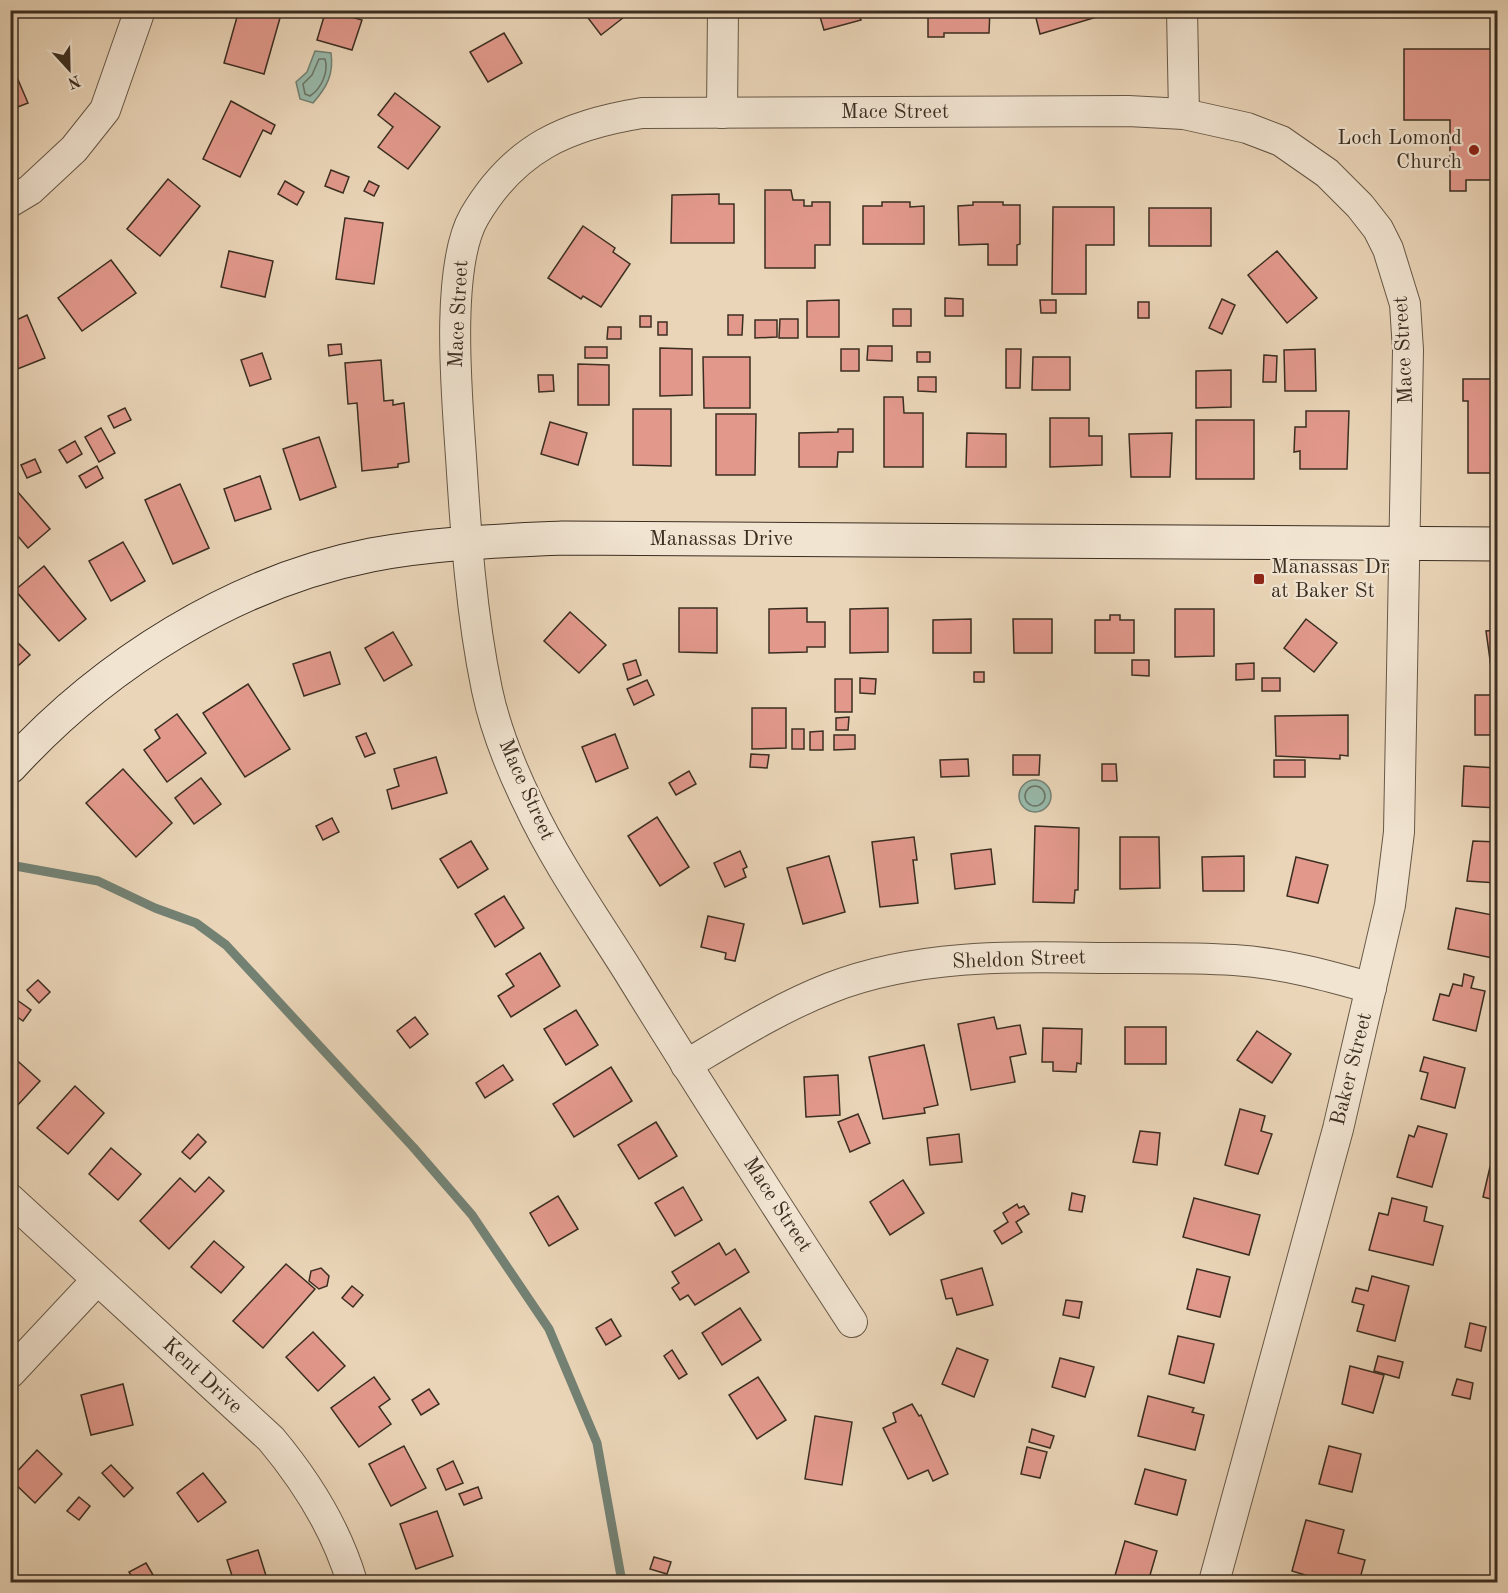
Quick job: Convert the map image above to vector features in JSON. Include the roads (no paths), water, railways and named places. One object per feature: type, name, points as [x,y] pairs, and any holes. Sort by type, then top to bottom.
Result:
[{"type":"main road","name":"Manassas Drive","points":[[10,767],[88,694],[145,651],[194,622],[255,591],[312,570],[372,555],[467,543],[574,538],[1497,544]]},
{"type":"street","points":[[722,113],[723,10]]},
{"type":"street","points":[[1182,10],[1184,114]]},
{"type":"street","points":[[10,202],[30,190],[74,149],[105,110],[135,12]]},
{"type":"street","name":"Mace Street","points":[[852,1322],[686,1065],[554,851],[529,805],[508,757],[488,694],[474,619],[455,374],[459,270],[464,240],[473,219],[496,185],[524,158],[555,137],[597,120],[642,113],[1128,111],[1184,114],[1246,128],[1281,141],[1302,153],[1328,173],[1360,206],[1378,229],[1397,274],[1405,304],[1408,350],[1406,543]]},
{"type":"street","name":"Baker Street","points":[[1214,1582],[1338,1129],[1390,905],[1399,832],[1406,543]]},
{"type":"street","name":"Sheldon Street","points":[[686,1065],[763,1020],[830,988],[868,976],[945,961],[1011,956],[1235,960],[1310,970],[1371,988]]},
{"type":"street","name":"Kent Drive","points":[[10,1200],[271,1439],[301,1475],[325,1516],[345,1560],[352,1582]]},
{"type":"street","points":[[10,1374],[97,1280]]},
{"type":"water","points":[[315,51],[331,53],[331,67],[326,86],[313,103],[300,99],[296,82],[307,72]]},
{"type":"water","points":[[1035,780],[1046,785],[1051,796],[1046,807],[1035,812],[1024,807],[1019,796],[1024,785]]},
{"type":"waterway","points":[[10,865],[98,881],[155,908],[196,923],[226,945],[413,1147],[472,1215],[549,1329],[597,1443],[622,1582]]},
{"type":"place","name":"Loch Lomond Church","points":[[1474,150]]},
{"type":"place","name":"Manassas Dr at Baker St","points":[[1259,579]]}]
